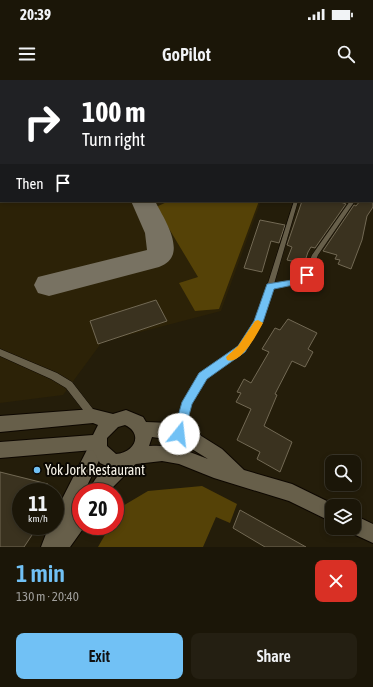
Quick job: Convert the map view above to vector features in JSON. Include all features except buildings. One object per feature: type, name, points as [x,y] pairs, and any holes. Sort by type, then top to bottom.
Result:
[{"type":"street","points":[[0,424],[94,416],[112,421]]},
{"type":"street","points":[[51,547],[58,527],[99,444],[106,426],[112,421],[126,417],[133,419],[143,429],[171,431],[179,434],[222,458],[238,476]]},
{"type":"street","points":[[104,483],[111,475],[132,458],[143,443],[143,429]]},
{"type":"street","points":[[0,450],[99,444]]},
{"type":"street","points":[[99,444],[108,459],[121,462],[132,458],[162,454],[179,456],[214,470],[292,493],[325,510]]},
{"type":"street","points":[[58,547],[72,528]]},
{"type":"street","points":[[361,528],[373,534]]},
{"type":"lane","points":[[179,434],[187,402],[203,376],[242,349],[259,322],[296,202]]},
{"type":"lane","points":[[270,287],[300,281],[307,275],[315,255],[352,202]]},
{"type":"lane","points":[[0,352],[54,376],[69,385],[94,416]]},
{"type":"shaded area","points":[[0,202],[261,202],[221,311],[102,342],[63,395],[0,403]]},
{"type":"shaded area","points":[[167,202],[259,202],[219,309],[195,311],[179,283],[198,277],[156,207]]},
{"type":"shaded area","points":[[202,486],[237,504],[230,523],[216,517],[203,547],[98,547],[105,535],[124,535],[124,505],[148,491]]},
{"type":"taxiway","points":[[49,285],[149,260],[158,256],[161,247],[158,233],[143,202]]},
{"type":"slow traffic","points":[[231,357],[242,349],[258,323]]},
{"type":"place","name":"Yok Jork Restaurant","points":[[37,470]]},
{"type":"route","points":[[179,434],[187,402],[203,376],[242,349],[259,322],[270,287],[300,281],[307,275]]}]
